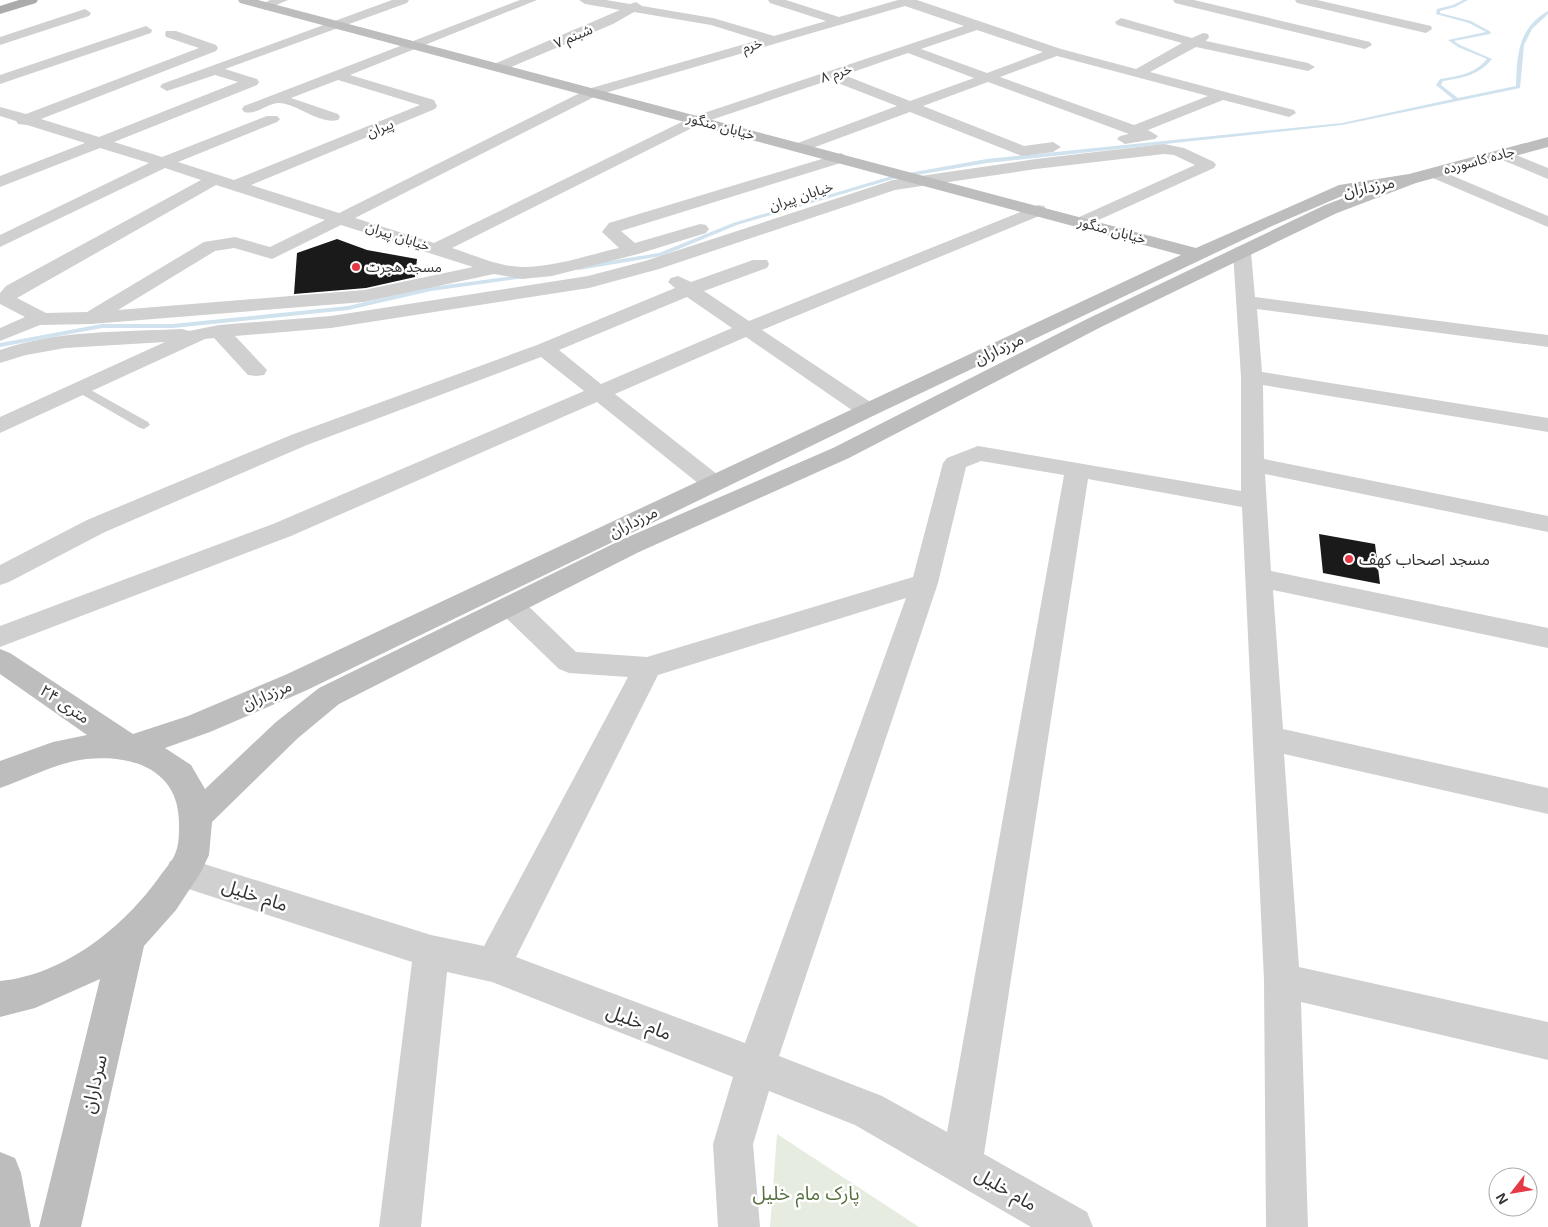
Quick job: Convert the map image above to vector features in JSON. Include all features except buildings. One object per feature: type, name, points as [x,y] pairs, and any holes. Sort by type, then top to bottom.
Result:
[{"type":"main road","points":[[0,2],[6,0]]},
{"type":"main road","points":[[0,10],[32,0]]},
{"type":"street","name":"خیابان منگور","points":[[244,0],[841,158],[885,169],[926,172],[1038,210],[1198,254]]},
{"type":"street","points":[[265,6],[282,0]]},
{"type":"street","points":[[166,87],[215,71],[216,68],[403,0]]},
{"type":"street","points":[[249,109],[417,46],[531,0]]},
{"type":"street","points":[[585,0],[713,22],[771,40]]},
{"type":"street","name":"شبنم ۷","points":[[499,67],[609,21],[645,0]]},
{"type":"street","points":[[774,0],[840,21]]},
{"type":"street","points":[[1179,0],[1365,45]]},
{"type":"street","points":[[1301,0],[1426,30]]},
{"type":"street","points":[[908,1],[1056,52],[1289,113]]},
{"type":"street","name":"خرم","points":[[91,318],[210,246],[235,242],[272,253],[593,92],[908,1]]},
{"type":"street","points":[[0,41],[86,13]]},
{"type":"street","points":[[1139,73],[1244,16]]},
{"type":"street","points":[[1121,22],[1193,42],[1308,67]]},
{"type":"street","name":"خرم ۸","points":[[436,249],[697,120],[976,26]]},
{"type":"street","points":[[0,80],[146,30]]},
{"type":"street","points":[[0,130],[211,48],[171,34]]},
{"type":"street","points":[[908,49],[1150,136],[963,159]]},
{"type":"street","points":[[801,147],[990,79],[1056,52]]},
{"type":"street","points":[[215,71],[296,91]]},
{"type":"street","name":"پیران","points":[[236,185],[430,106],[429,103],[337,75]]},
{"type":"street","points":[[831,75],[1022,151]]},
{"type":"street","points":[[0,182],[252,80]]},
{"type":"street","points":[[1135,130],[1221,96]]},
{"type":"street","points":[[278,98],[333,116]]},
{"type":"street","name":"خیابان پیران","points":[[0,111],[496,268],[522,273],[535,272],[632,250],[718,223]]},
{"type":"street","points":[[0,242],[165,162],[272,119]]},
{"type":"street","name":"جاده کاسورده","points":[[1410,179],[1548,142]]},
{"type":"street","points":[[0,357],[48,344],[331,322],[563,287],[652,265],[862,194],[893,186],[926,172],[1036,164],[1164,149],[1178,151],[1208,165],[1083,222]]},
{"type":"street","points":[[1501,154],[1548,174]]},
{"type":"street","points":[[632,250],[614,237],[611,232],[615,227],[841,158]]},
{"type":"street","name":"خیابان پیران","points":[[850,180],[885,169]]},
{"type":"street","points":[[1434,173],[1548,222]]},
{"type":"street","points":[[37,319],[38,315],[8,301],[6,298],[13,290],[216,179]]},
{"type":"street","name":"مرزداران","points":[[196,817],[287,730],[329,696],[630,546],[842,453],[1094,323],[1331,209],[1410,179]]},
{"type":"street","name":"مرزداران","points":[[130,748],[199,724],[295,683],[866,410],[1266,222],[1345,190],[1410,179]]},
{"type":"street","points":[[0,637],[282,530],[601,394],[749,328],[1038,210]]},
{"type":"street","points":[[1242,252],[1252,377],[1252,464],[1282,980],[1287,1227]]},
{"type":"street","points":[[0,576],[96,526],[299,440],[544,349],[690,288],[760,264]]},
{"type":"street","points":[[652,265],[690,288],[866,410]]},
{"type":"street","points":[[0,335],[37,319],[91,318],[364,296],[496,268]]},
{"type":"street","points":[[1245,302],[1548,341]]},
{"type":"street","points":[[210,332],[256,370]]},
{"type":"street","points":[[0,426],[80,388],[210,332]]},
{"type":"street","points":[[544,349],[713,483]]},
{"type":"street","points":[[1252,377],[1548,425]]},
{"type":"street","points":[[739,1227],[733,1144],[756,1067],[925,584],[955,463],[978,453],[1255,501]]},
{"type":"street","points":[[1252,464],[1548,524]]},
{"type":"street","points":[[962,1164],[1077,470]]},
{"type":"street","points":[[1260,578],[1548,638]]},
{"type":"street","points":[[511,606],[569,662],[647,668],[925,584]]},
{"type":"street","name":"۲۴ متری","points":[[0,660],[130,748]]},
{"type":"street","points":[[493,965],[647,668]]},
{"type":"street","points":[[1267,738],[1548,800]]},
{"type":"street","points":[[0,775],[37,759],[86,747],[130,748],[166,762],[187,784],[196,817],[192,857],[164,900],[127,940],[75,975],[16,998],[0,999]]},
{"type":"street","name":"مام خلیل","points":[[182,872],[431,952],[493,965],[868,1110],[1072,1227]]},
{"type":"street","name":"سرداران","points":[[60,1227],[127,940]]},
{"type":"street","points":[[400,1227],[431,952]]},
{"type":"street","points":[[1282,980],[1548,1041]]},
{"type":"street","points":[[0,1173],[10,1227]]},
{"type":"lane","points":[[80,388],[144,424]]},
{"type":"green space","name":"پارک مام خلیل","points":[[777,1134],[919,1227],[770,1227]]},
{"type":"waterway","points":[[1456,99],[1438,85],[1442,80],[1463,77],[1480,69],[1490,59],[1459,46],[1450,40],[1490,33],[1470,22],[1438,14],[1438,10],[1454,6],[1466,0]]},
{"type":"waterway","points":[[579,268],[660,255],[735,224],[892,178],[987,161],[1342,124],[1518,87],[1520,54],[1525,37],[1548,12]]},
{"type":"waterway","points":[[0,345],[102,326],[173,326],[348,308],[431,289],[529,276]]},
{"type":"place","name":"مسجد هجرت","points":[[356,267]]},
{"type":"place","name":"مسجد اصحاب کهف","points":[[1349,559]]}]
